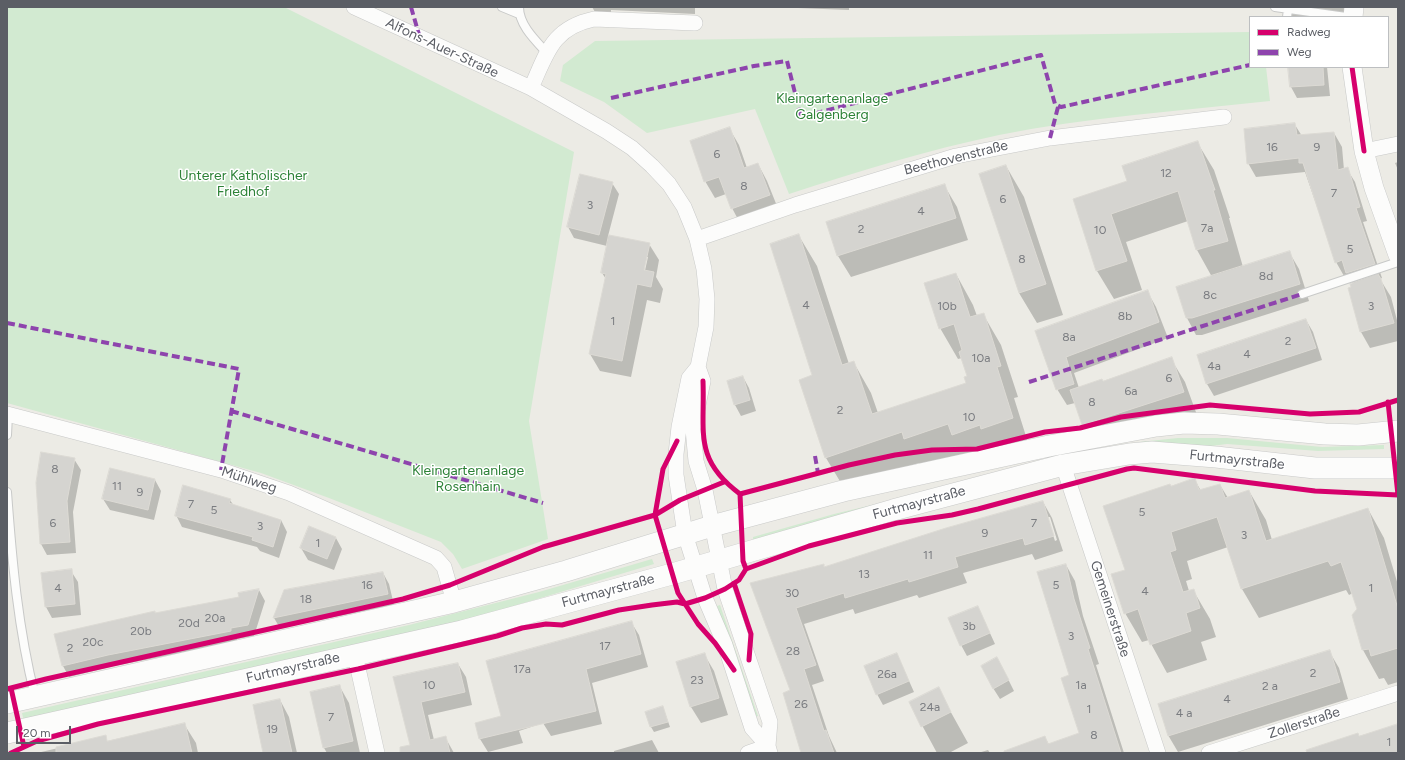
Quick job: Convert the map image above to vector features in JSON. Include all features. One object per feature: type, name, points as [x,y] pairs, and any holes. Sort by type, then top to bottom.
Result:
[{"type":"main road","name":"Furtmayrstraße","points":[[7,703],[454,602],[566,571],[712,526],[844,491],[1049,446],[1156,426],[1184,423],[1218,424],[1325,434],[1358,435],[1398,431]]},
{"type":"main road","name":"Furtmayrstraße","points":[[7,733],[462,631],[695,567],[893,510],[1063,465],[1129,454],[1152,452],[1216,457],[1315,468],[1398,468]]},
{"type":"street","name":"Alfons-Auer-Straße","points":[[354,7],[531,88],[571,110],[632,148],[669,184],[684,206],[698,239],[704,269],[707,299],[706,327],[698,367],[689,378],[679,427],[676,454],[676,476],[685,534],[705,598],[725,645],[752,728],[769,750]]},
{"type":"street","points":[[531,88],[555,39],[565,30],[578,22],[589,20],[695,23]]},
{"type":"street","points":[[1352,68],[1356,105],[1364,151],[1374,188],[1398,255]]},
{"type":"street","name":"Beethovenstraße","points":[[698,239],[795,205],[956,156],[1050,138],[1224,117]]},
{"type":"street","points":[[1364,151],[1398,144]]},
{"type":"street","name":"Alfons-Auer-Straße","points":[[698,367],[703,380],[693,429],[696,461],[705,490],[724,590],[770,722],[769,750]]},
{"type":"street","name":"Mühlweg","points":[[8,414],[221,470],[289,493],[436,558],[444,567],[454,602]]},
{"type":"street","name":"Gemeinerstraße","points":[[1063,465],[1158,753]]},
{"type":"street","points":[[355,655],[377,753]]},
{"type":"street","name":"Zollerstraße","points":[[1209,753],[1398,693]]},
{"type":"street","points":[[748,753],[769,750]]},
{"type":"lane","points":[[502,7],[519,10],[529,33],[547,53]]},
{"type":"lane","points":[[1275,7],[1287,13],[1331,16]]},
{"type":"lane","points":[[1302,294],[1398,262]]},
{"type":"lane","points":[[7,435],[8,414]]},
{"type":"lane","points":[[7,492],[11,553],[18,610],[35,697]]},
{"type":"green space","name":"Unterer Katholischer Friedhof","points":[[7,7],[284,7],[574,152],[529,421],[548,539],[462,569],[453,554],[441,542],[261,473],[7,403]]},
{"type":"green space","name":"Kleingartenanlage Galgenberg","points":[[1249,32],[1249,68],[1266,68],[1270,101],[1100,119],[999,135],[946,147],[841,177],[789,194],[755,109],[647,133],[604,102],[560,81],[563,65],[595,41]]},
{"type":"green space","points":[[1178,438],[1227,438],[1322,447],[1384,445],[1384,449],[1318,451],[1227,444],[1211,446],[1141,446],[1139,442]]},
{"type":"green space","points":[[918,494],[753,541],[753,537],[834,514]]},
{"type":"green space","points":[[652,559],[654,564],[454,624],[24,722],[22,713],[409,625],[539,592]]},
{"type":"green space","points":[[720,605],[758,716],[755,717],[717,606]]},
{"type":"building","points":[[1288,68],[1323,68],[1324,85],[1290,87]]},
{"type":"building","points":[[1295,123],[1297,135],[1334,132],[1338,170],[1348,167],[1360,207],[1356,208],[1375,264],[1346,273],[1342,260],[1335,263],[1303,163],[1299,163],[1299,158],[1247,164],[1244,129]]},
{"type":"building","points":[[730,127],[744,168],[758,163],[770,195],[731,209],[719,177],[704,182],[690,141]]},
{"type":"building","points":[[1198,141],[1215,190],[1213,190],[1228,241],[1196,250],[1178,191],[1111,214],[1127,261],[1096,271],[1073,199],[1127,181],[1122,166]]},
{"type":"building","points":[[1006,165],[1046,284],[1019,293],[979,174]]},
{"type":"building","points":[[580,174],[613,182],[599,235],[567,227]]},
{"type":"building","points":[[945,184],[956,218],[837,256],[826,222]]},
{"type":"building","points":[[799,234],[842,365],[854,361],[872,414],[966,383],[964,377],[967,376],[959,352],[962,350],[954,324],[939,329],[924,283],[956,273],[970,317],[984,313],[1001,366],[997,367],[1013,418],[981,429],[980,425],[952,435],[948,424],[904,439],[902,432],[825,458],[799,380],[812,375],[770,244]]},
{"type":"building","points":[[609,235],[650,243],[644,270],[654,272],[651,287],[637,284],[622,361],[589,354],[606,274],[601,273]]},
{"type":"building","points":[[1290,251],[1300,284],[1192,318],[1186,318],[1176,287]]},
{"type":"building","points":[[1378,274],[1381,279],[1394,323],[1360,332],[1348,288],[1351,287],[1350,284]]},
{"type":"building","points":[[1148,290],[1159,322],[1066,357],[1074,384],[1056,390],[1035,331]]},
{"type":"building","points":[[1306,319],[1316,348],[1206,384],[1197,355]]},
{"type":"building","points":[[1172,357],[1184,392],[1082,425],[1070,390],[1102,379],[1103,381]]},
{"type":"building","points":[[743,376],[750,400],[734,405],[727,381]]},
{"type":"building","points":[[41,452],[75,458],[67,501],[70,542],[40,544],[36,483]]},
{"type":"building","points":[[110,468],[155,479],[148,510],[102,499]]},
{"type":"building","points":[[1195,478],[1199,490],[1220,484],[1225,498],[1249,490],[1266,541],[1368,508],[1398,609],[1398,648],[1371,656],[1369,649],[1362,650],[1352,615],[1357,609],[1341,562],[1331,566],[1328,561],[1241,589],[1217,517],[1171,532],[1176,550],[1170,552],[1183,592],[1194,589],[1200,608],[1186,613],[1191,631],[1150,645],[1138,609],[1124,614],[1111,574],[1125,570],[1103,506],[1170,484],[1171,486]]},
{"type":"building","points":[[183,485],[231,499],[229,503],[281,520],[273,547],[252,540],[253,537],[175,516]]},
{"type":"building","points":[[1043,501],[1054,536],[1025,545],[1023,538],[955,557],[958,567],[909,582],[908,579],[845,598],[844,593],[796,608],[816,665],[804,669],[824,731],[826,730],[834,753],[801,753],[783,693],[790,690],[750,583],[824,564],[824,567],[946,528]]},
{"type":"building","points":[[309,526],[336,537],[327,559],[300,548]]},
{"type":"building","points":[[1066,564],[1074,599],[1090,648],[1088,649],[1121,753],[1004,753],[1004,751],[1045,736],[1048,744],[1079,733],[1061,678],[1069,675],[1037,572]]},
{"type":"building","points":[[72,569],[75,604],[45,607],[41,573]]},
{"type":"building","points":[[383,572],[388,594],[273,618],[284,590]]},
{"type":"building","points":[[259,589],[248,625],[231,628],[231,631],[108,655],[62,666],[54,634],[155,611],[155,613],[239,597],[238,593]]},
{"type":"building","points":[[978,606],[990,633],[960,646],[948,618]]},
{"type":"building","points":[[632,621],[641,654],[586,669],[596,711],[479,739],[475,723],[501,716],[486,661]]},
{"type":"building","points":[[1330,650],[1340,682],[1168,736],[1158,704]]},
{"type":"building","points":[[705,653],[719,698],[690,707],[676,662]]},
{"type":"building","points":[[897,653],[909,681],[876,695],[864,666]]},
{"type":"building","points":[[997,657],[1009,680],[993,689],[981,666]]},
{"type":"building","points":[[458,663],[465,692],[421,702],[430,740],[446,736],[450,753],[400,753],[400,747],[410,745],[393,677]]},
{"type":"building","points":[[340,685],[353,741],[323,748],[310,692]]},
{"type":"building","points":[[939,687],[951,712],[921,727],[909,702]]},
{"type":"building","points":[[280,699],[292,753],[263,753],[253,705]]},
{"type":"building","points":[[663,706],[668,722],[650,727],[645,712]]},
{"type":"building","points":[[185,723],[192,753],[56,753],[56,747],[106,735],[107,741]]},
{"type":"building","points":[[1398,724],[1398,753],[1307,753],[1306,750],[1358,733],[1359,736]]},
{"type":"marked path","points":[[411,7],[420,38]]},
{"type":"marked path","points":[[611,98],[754,66],[787,61],[801,117],[1041,55],[1055,104],[1061,107],[1249,65]]},
{"type":"marked path","points":[[1050,138],[1058,107]]},
{"type":"marked path","points":[[1029,382],[1302,294]]},
{"type":"marked path","points":[[7,323],[239,369],[221,470]]},
{"type":"marked path","points":[[231,411],[543,503]]},
{"type":"marked path","points":[[815,456],[818,473]]},
{"type":"cycle path","points":[[1352,68],[1364,151]]},
{"type":"cycle path","points":[[703,381],[703,430],[705,444],[708,456],[715,469],[725,481],[740,494],[743,561],[746,569]]},
{"type":"cycle path","points":[[740,494],[849,465],[895,455],[932,450],[977,449],[1045,432],[1080,428],[1121,417],[1210,405],[1310,414],[1359,412],[1398,400]]},
{"type":"cycle path","points":[[1388,402],[1398,495]]},
{"type":"cycle path","points":[[677,441],[663,469],[655,515],[678,593],[698,624],[715,643],[734,670]]},
{"type":"cycle path","points":[[11,753],[37,741],[98,724],[358,669],[497,636],[522,628],[546,624],[562,625],[619,610],[652,605],[677,602],[685,604],[705,598],[725,589],[739,580],[746,569],[809,546],[897,523],[952,515],[978,509],[1127,469],[1134,468],[1315,491],[1398,495]]},
{"type":"cycle path","points":[[7,689],[403,599],[450,585],[543,547],[655,515],[680,500],[724,482]]},
{"type":"cycle path","points":[[734,583],[751,634],[749,660]]},
{"type":"cycle path","points":[[11,688],[24,747]]},
{"type":"park label","name":"Kleingartenanlage Rosenhain","points":[[468,480]]}]
